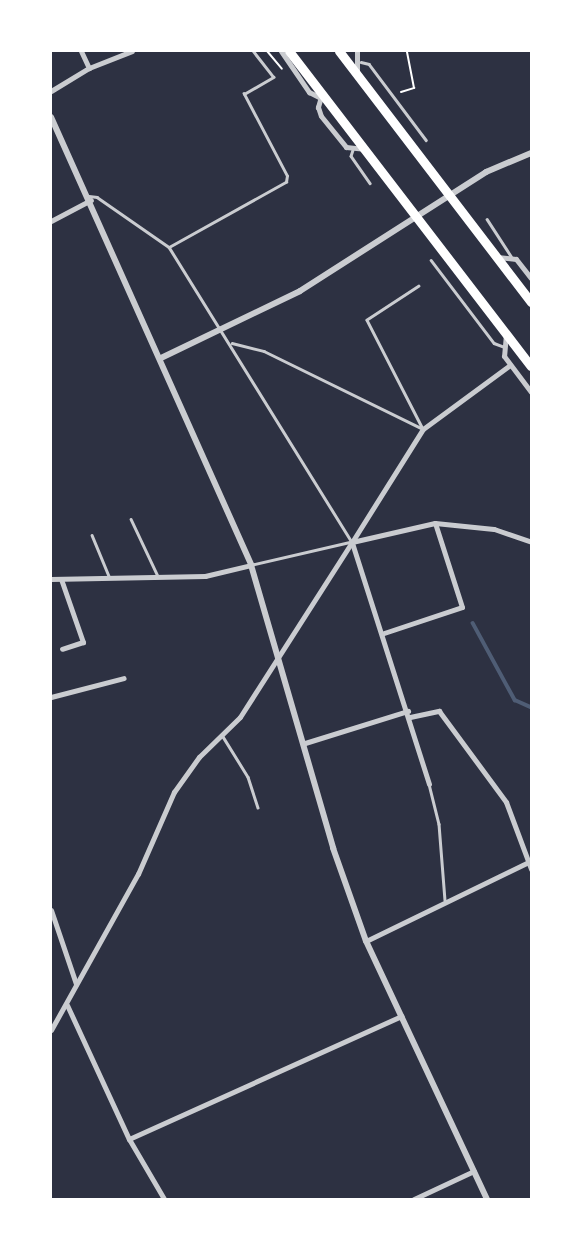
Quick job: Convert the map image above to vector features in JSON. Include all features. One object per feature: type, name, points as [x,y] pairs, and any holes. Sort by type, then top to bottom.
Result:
[{"type":"highway","points":[[289,51],[320,95],[531,366]]},
{"type":"highway","points":[[339,51],[531,302]]},
{"type":"street","points":[[80,51],[89,68]]},
{"type":"street","points":[[51,91],[89,68],[132,51]]},
{"type":"street","points":[[281,51],[309,92],[320,95],[321,116],[353,149],[364,149]]},
{"type":"street","points":[[357,51],[361,62],[357,74]]},
{"type":"street","points":[[51,117],[90,198],[251,565],[281,657],[332,848],[366,941],[487,1199]]},
{"type":"street","points":[[161,358],[300,291],[486,172],[531,153]]},
{"type":"street","points":[[51,221],[90,198]]},
{"type":"street","points":[[497,257],[512,256],[531,278]]},
{"type":"street","points":[[506,334],[502,346],[510,365],[531,392]]},
{"type":"street","points":[[51,1030],[138,874],[174,792],[222,735],[240,718],[423,429],[510,365]]},
{"type":"street","points":[[352,542],[435,523],[494,529],[531,542]]},
{"type":"street","points":[[384,633],[462,607],[435,523]]},
{"type":"street","points":[[352,542],[384,633],[429,784]]},
{"type":"street","points":[[51,579],[159,579],[205,576],[251,565]]},
{"type":"street","points":[[61,579],[83,642],[62,649]]},
{"type":"street","points":[[51,698],[124,678]]},
{"type":"street","points":[[305,743],[409,714],[439,711],[506,802],[531,862],[531,869]]},
{"type":"street","points":[[366,941],[445,900],[531,862]]},
{"type":"street","points":[[51,910],[76,984]]},
{"type":"street","points":[[67,1005],[129,1139],[164,1199]]},
{"type":"street","points":[[129,1139],[401,1016]]},
{"type":"street","points":[[414,1199],[474,1171]]},
{"type":"lane","points":[[169,247],[286,182],[287,176],[244,94],[273,77],[253,51]]},
{"type":"lane","points":[[361,62],[369,64],[426,140]]},
{"type":"lane","points":[[353,149],[351,156],[370,183]]},
{"type":"lane","points":[[90,198],[97,197],[169,247],[352,542],[251,565]]},
{"type":"lane","points":[[487,219],[512,256]]},
{"type":"lane","points":[[431,260],[494,343],[502,346]]},
{"type":"lane","points":[[419,286],[367,320],[423,429]]},
{"type":"lane","points":[[230,342],[264,351],[423,429]]},
{"type":"lane","points":[[131,519],[159,579]]},
{"type":"lane","points":[[92,535],[111,579]]},
{"type":"lane","points":[[222,735],[248,777],[258,807]]},
{"type":"lane","points":[[429,784],[439,824],[445,900]]},
{"type":"path","points":[[394,95],[414,88],[407,51]]},
{"type":"waterway","points":[[473,623],[515,700],[531,707]]}]
